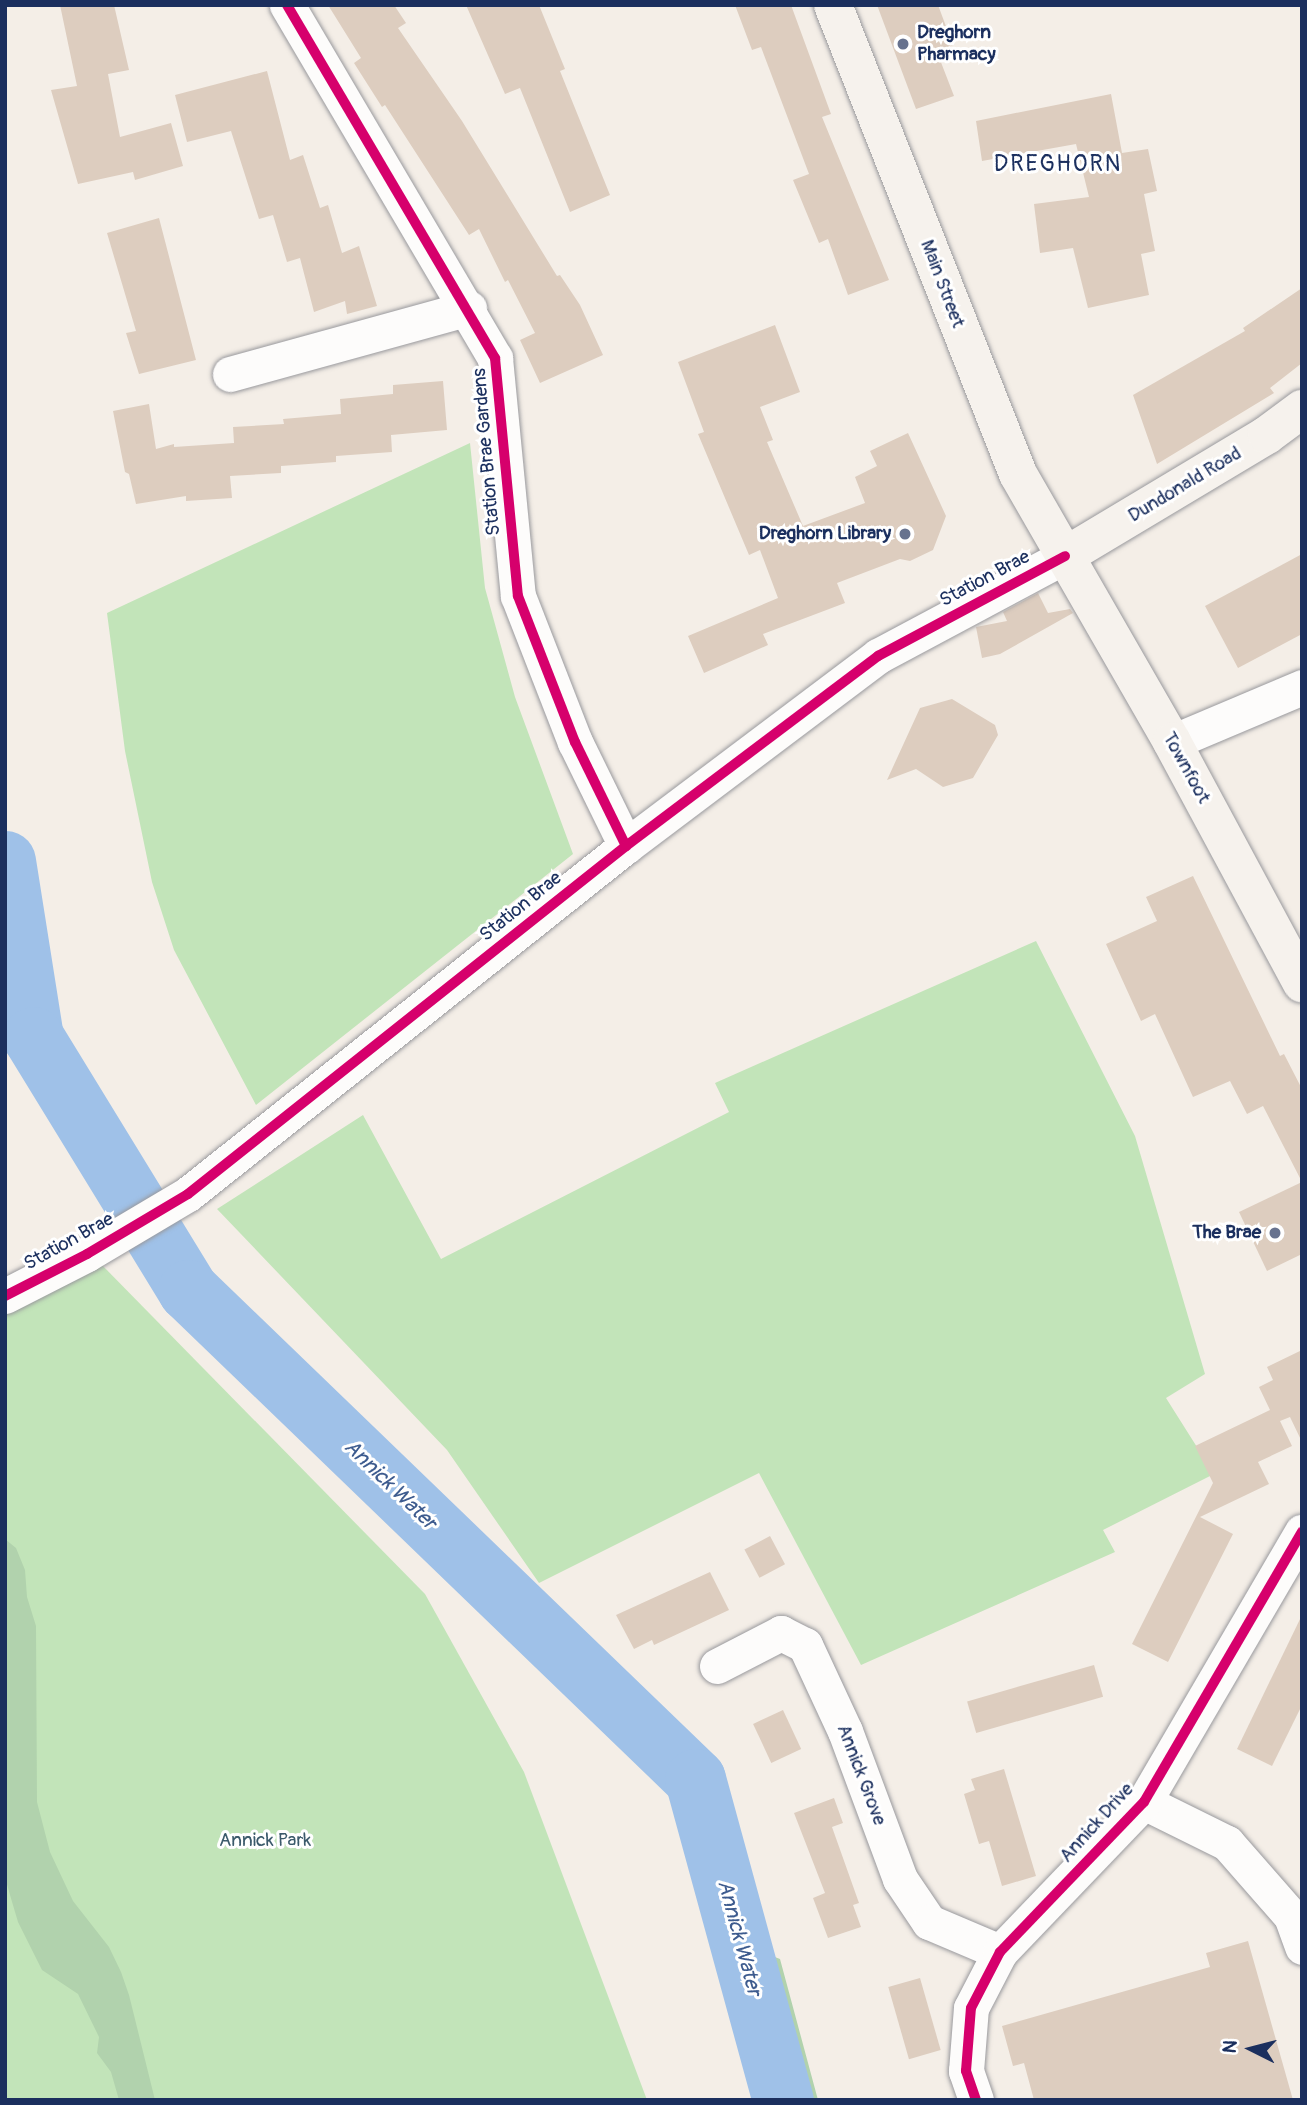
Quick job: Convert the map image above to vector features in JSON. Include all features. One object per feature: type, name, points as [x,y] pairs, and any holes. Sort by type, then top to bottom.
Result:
[{"type":"main road","name":"Main Street","points":[[833,5],[1018,474],[1066,556]]},
{"type":"main road","name":"Dundonald Road","points":[[1066,556],[1267,436],[1302,409]]},
{"type":"main road","name":"Townfoot","points":[[1066,556],[1172,742],[1302,983]]},
{"type":"street","name":"Station Brae Gardens","points":[[288,5],[469,308],[495,358],[518,596],[575,743],[626,846]]},
{"type":"street","points":[[230,374],[469,308]]},
{"type":"street","name":"Station Brae","points":[[5,1296],[87,1254],[188,1194],[626,846],[878,656],[1066,556]]},
{"type":"street","points":[[1172,742],[1302,687]]},
{"type":"street","name":"Annick Drive","points":[[976,2100],[966,2071],[971,2008],[1000,1952],[1144,1802],[1302,1532]]},
{"type":"street","name":"Annick Grove","points":[[717,1666],[782,1633],[805,1645],[845,1731],[901,1879],[929,1922],[1000,1952]]},
{"type":"street","points":[[1144,1802],[1227,1843],[1291,1916],[1302,1947]]},
{"type":"green space","points":[[470,443],[485,588],[515,697],[573,854],[256,1105],[174,950],[152,882],[125,751],[107,613]]},
{"type":"green space","points":[[1036,941],[1135,1136],[1205,1374],[1166,1398],[1214,1474],[1103,1530],[1115,1552],[861,1665],[759,1473],[539,1583],[447,1450],[217,1209],[363,1115],[441,1259],[729,1112],[715,1083]]},
{"type":"green space","name":"Annick Park","points":[[100,1263],[425,1594],[524,1772],[647,2100],[5,2100],[5,1310]]},
{"type":"green space","points":[[5,1539],[16,1548],[25,1570],[27,1597],[36,1626],[37,1802],[50,1852],[73,1901],[109,1947],[121,1972],[155,2100],[119,2100],[111,2072],[97,2053],[99,2037],[78,1994],[42,1970],[18,1922],[5,1877]]},
{"type":"green space","points":[[721,1936],[780,1959],[818,2100],[783,2100],[754,2031],[756,1999],[730,1967]]},
{"type":"building","points":[[60,5],[114,5],[129,70],[108,74],[120,137],[171,123],[183,166],[135,180],[133,172],[78,184],[51,90],[77,86]]},
{"type":"building","points":[[328,5],[394,5],[406,23],[398,28],[462,121],[557,276],[560,275],[580,305],[603,355],[540,383],[520,340],[535,333],[508,280],[505,282],[479,229],[469,235],[385,105],[382,107],[354,63],[361,58]]},
{"type":"building","points":[[466,5],[539,5],[565,69],[560,71],[610,195],[570,212],[520,88],[505,94]]},
{"type":"building","points":[[735,5],[791,5],[831,114],[822,117],[889,280],[848,295],[828,239],[819,243],[793,180],[809,174],[761,47],[752,50]]},
{"type":"building","points":[[877,5],[938,5],[953,45],[937,52],[954,96],[916,109]]},
{"type":"building","points":[[267,71],[290,160],[303,155],[320,208],[328,205],[342,253],[359,246],[377,306],[347,314],[345,301],[314,312],[300,258],[287,262],[273,215],[259,219],[231,131],[187,142],[175,95]]},
{"type":"building","points":[[1111,94],[1122,153],[1148,149],[1157,191],[1144,194],[1155,251],[1141,254],[1149,295],[1088,308],[1073,248],[1040,253],[1034,204],[1089,197],[1076,144],[982,161],[976,121]]},
{"type":"building","points":[[159,218],[196,360],[139,374],[126,333],[136,331],[107,233]]},
{"type":"building","points":[[1302,288],[1302,363],[1270,388],[1274,393],[1157,464],[1133,395],[1245,331],[1243,328]]},
{"type":"building","points":[[775,325],[800,392],[760,407],[773,440],[767,442],[803,526],[865,503],[855,477],[877,466],[870,451],[908,433],[946,516],[933,550],[910,561],[900,559],[837,583],[845,603],[763,634],[768,645],[704,673],[688,636],[778,598],[760,550],[749,555],[698,434],[704,432],[678,362]]},
{"type":"building","points":[[443,381],[447,430],[391,435],[392,452],[336,456],[336,462],[281,466],[281,473],[230,476],[232,498],[186,501],[186,496],[136,504],[129,474],[125,472],[113,411],[149,404],[156,449],[174,444],[174,447],[234,443],[233,427],[284,424],[283,419],[341,414],[340,399],[393,394],[393,385]]},
{"type":"building","points":[[1302,554],[1302,634],[1238,668],[1205,606]]},
{"type":"building","points":[[1038,593],[1048,613],[1070,609],[1073,613],[1000,654],[982,658],[976,627],[1007,621],[1003,612]]},
{"type":"building","points":[[952,699],[995,725],[998,735],[973,778],[943,787],[916,769],[887,780],[920,708]]},
{"type":"building","points":[[1193,876],[1280,1056],[1284,1054],[1302,1089],[1302,1182],[1263,1106],[1247,1114],[1230,1081],[1193,1097],[1155,1014],[1141,1021],[1106,944],[1157,921],[1146,897]]},
{"type":"building","name":"The Brae","points":[[1302,1182],[1302,1254],[1267,1271],[1239,1212]]},
{"type":"building","points":[[1302,1350],[1302,1442],[1290,1417],[1280,1421],[1292,1446],[1258,1462],[1269,1484],[1200,1517],[1233,1534],[1168,1662],[1132,1644],[1213,1483],[1195,1446],[1270,1410],[1259,1387],[1273,1380],[1267,1367]]},
{"type":"building","points":[[770,1536],[785,1564],[759,1578],[744,1550]]},
{"type":"building","points":[[710,1572],[729,1610],[654,1645],[652,1640],[634,1649],[616,1615]]},
{"type":"building","points":[[1302,1615],[1302,1705],[1272,1766],[1237,1749]]},
{"type":"building","points":[[1094,1665],[1103,1697],[976,1733],[967,1701]]},
{"type":"building","points":[[783,1710],[801,1749],[771,1763],[753,1724]]},
{"type":"building","points":[[1004,1769],[1036,1876],[1002,1886],[989,1841],[979,1844],[964,1794],[975,1790],[971,1779]]},
{"type":"building","points":[[834,1798],[843,1823],[832,1827],[859,1903],[853,1905],[861,1927],[828,1938],[813,1898],[825,1893],[794,1813]]},
{"type":"building","points":[[1248,1941],[1293,2100],[1034,2100],[1024,2063],[1013,2066],[1002,2026],[1210,1967],[1206,1953]]},
{"type":"building","points":[[920,1978],[941,2050],[909,2059],[888,1987]]},
{"type":"waterway","name":"Annick Water","points":[[5,861],[33,1037],[188,1290],[695,1779],[783,2100]]},
{"type":"cycle path","points":[[287,5],[495,358],[518,596],[575,742],[626,846]]},
{"type":"cycle path","points":[[5,1296],[87,1254],[188,1194],[626,846],[878,656],[1065,556]]},
{"type":"cycle path","points":[[976,2100],[966,2071],[971,2008],[1000,1952],[1144,1802],[1302,1532]]},
{"type":"place","name":"Dreghorn Pharmacy","points":[[903,44]]},
{"type":"place","name":"Dreghorn Library","points":[[905,534]]},
{"type":"place","name":"The Brae","points":[[1275,1233]]},
{"type":"district","name":"DREGHORN","points":[[1058,164]]}]
